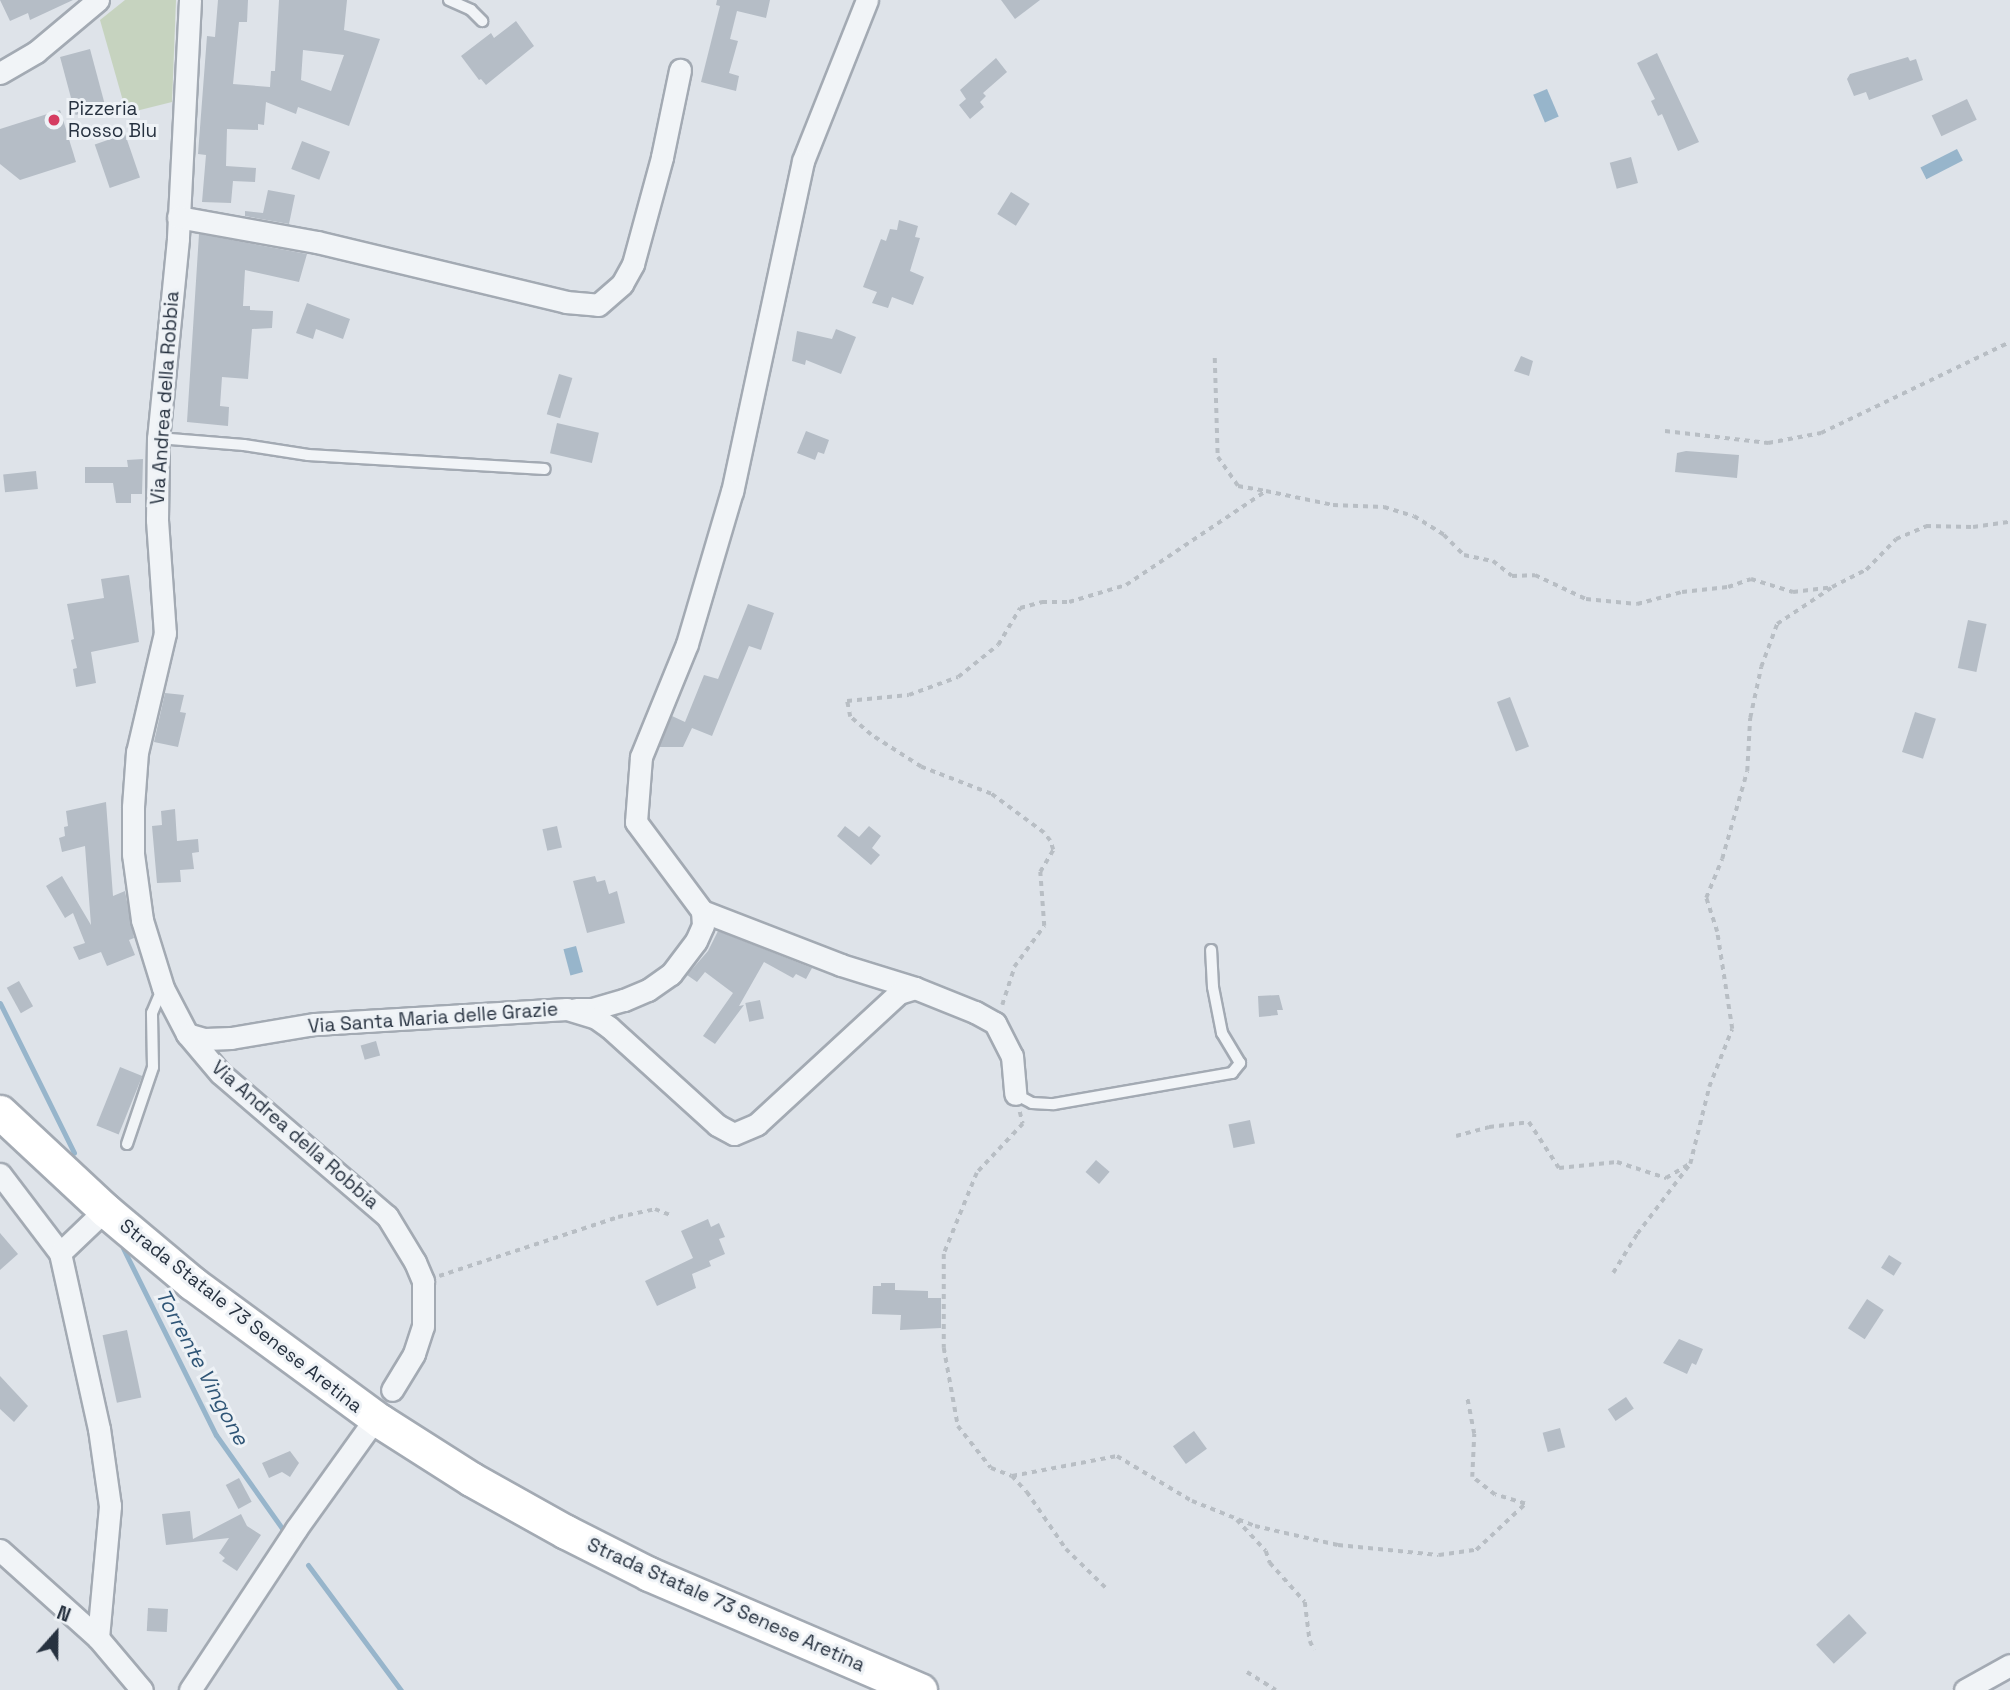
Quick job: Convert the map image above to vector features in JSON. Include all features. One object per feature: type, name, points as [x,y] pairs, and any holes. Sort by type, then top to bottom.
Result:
[{"type":"main road","name":"Strada Statale 73 Senese Aretina","points":[[0,1112],[105,1210],[280,1350],[380,1421],[471,1479],[649,1574],[920,1690]]},
{"type":"street","points":[[0,73],[36,52],[98,0]]},
{"type":"street","name":"Via Andrea della Robbia","points":[[190,0],[178,216],[158,438],[157,520],[165,634],[137,752],[133,842],[142,920],[163,988],[187,1034],[220,1073],[387,1216],[423,1281],[423,1326],[414,1354],[392,1390]]},
{"type":"street","points":[[867,0],[803,161],[732,491],[687,644],[641,758],[636,822],[702,911],[841,965],[915,988],[975,1012],[995,1024],[1012,1056],[1015,1094]]},
{"type":"street","points":[[178,216],[317,242],[566,302],[598,305],[622,284],[633,264],[662,157],[680,70]]},
{"type":"street","points":[[567,1009],[593,1009],[624,1000],[648,990],[671,974],[696,941],[703,925],[702,911]]},
{"type":"street","name":"Via Santa Maria delle Grazie","points":[[187,1034],[205,1039],[231,1038],[315,1024],[567,1009],[596,1018],[609,1027],[717,1125],[734,1134],[757,1124],[899,993],[915,988]]},
{"type":"street","points":[[0,1174],[60,1254],[99,1429],[110,1506],[98,1637]]},
{"type":"street","points":[[60,1254],[105,1210]]},
{"type":"street","points":[[190,1690],[296,1529],[368,1430]]},
{"type":"street","points":[[0,1550],[98,1637],[142,1690]]},
{"type":"street","points":[[1965,1690],[2010,1665]]},
{"type":"lane","points":[[449,0],[471,10],[482,21]]},
{"type":"lane","points":[[158,438],[243,444],[309,454],[545,469]]},
{"type":"lane","points":[[1015,1094],[1032,1103],[1054,1104],[1232,1073],[1240,1063],[1222,1033],[1213,987],[1211,950]]},
{"type":"lane","points":[[127,1144],[153,1066],[152,1013],[163,988]]},
{"type":"path","points":[[1665,431],[1769,443],[1821,433],[2010,342]]},
{"type":"path","points":[[1214,358],[1218,457],[1238,486],[1334,505],[1384,507],[1414,516],[1444,535],[1464,555],[1493,561],[1513,576],[1535,575],[1586,599],[1637,604],[1682,592],[1728,587],[1751,579],[1793,592],[1832,587]]},
{"type":"path","points":[[995,1024],[1014,967],[1044,926],[1040,872],[1053,850],[1050,841],[1044,833],[991,794],[921,767],[871,735],[850,718],[847,701],[909,695],[958,677],[998,645],[1020,608],[1042,602],[1069,602],[1126,585],[1266,491]]},
{"type":"path","points":[[1613,1273],[1637,1234],[1690,1164],[1709,1087],[1732,1029],[1717,932],[1706,898],[1722,859],[1747,771],[1750,718],[1761,667],[1777,624],[1832,587],[1866,570],[1896,540],[1926,526],[1973,527],[2010,522]]},
{"type":"path","points":[[1015,1094],[1023,1124],[976,1173],[944,1254],[944,1348],[958,1426],[991,1468],[1012,1476],[1027,1492],[1066,1549],[1108,1590]]},
{"type":"path","points":[[1456,1136],[1489,1127],[1529,1122],[1559,1168],[1617,1162],[1666,1178],[1690,1164]]},
{"type":"path","points":[[423,1281],[618,1217],[655,1209],[670,1215]]},
{"type":"path","points":[[1012,1476],[1117,1456],[1192,1502],[1255,1526],[1338,1545],[1439,1555],[1476,1550],[1525,1504],[1495,1495],[1472,1477],[1474,1434],[1467,1398]]},
{"type":"path","points":[[1236,1519],[1266,1551],[1270,1563],[1305,1602],[1310,1641],[1314,1650]]},
{"type":"path","points":[[1247,1672],[1276,1690]]},
{"type":"green space","points":[[125,0],[176,0],[172,102],[132,112],[125,108],[100,20]]},
{"type":"water","points":[[1547,89],[1559,117],[1545,122],[1533,95]]},
{"type":"water","points":[[1957,149],[1963,161],[1926,179],[1920,168]]},
{"type":"water","points":[[576,946],[583,972],[570,975],[563,949]]},
{"type":"building","points":[[0,0],[73,0],[30,20],[28,13],[10,21]]},
{"type":"building","points":[[218,0],[248,0],[247,22],[239,22],[233,84],[270,87],[271,71],[275,71],[279,0],[347,0],[344,30],[380,39],[349,126],[298,107],[296,114],[266,102],[264,125],[258,124],[258,130],[227,129],[226,166],[256,168],[255,182],[233,181],[231,203],[202,202],[206,155],[198,154],[207,36],[215,37]],"holes":[[[303,50],[344,55],[331,91],[301,80]]]},
{"type":"building","points":[[717,0],[770,0],[766,18],[737,11],[730,39],[738,41],[729,73],[739,76],[736,91],[701,82],[720,6],[716,5]]},
{"type":"building","points":[[1001,0],[1040,0],[1015,19]]},
{"type":"building","points":[[516,21],[534,46],[486,85],[461,56],[491,33],[494,38]]},
{"type":"building","points":[[90,49],[106,107],[76,115],[60,57]]},
{"type":"building","points":[[1657,53],[1699,142],[1678,151],[1662,114],[1658,116],[1651,101],[1655,99],[1637,63]]},
{"type":"building","points":[[1908,57],[1910,61],[1916,59],[1923,80],[1869,100],[1866,92],[1854,96],[1847,79],[1850,74]]},
{"type":"building","points":[[996,58],[1007,72],[983,93],[986,96],[980,102],[984,107],[970,119],[959,105],[966,99],[960,90]]},
{"type":"building","points":[[1967,99],[1977,120],[1941,136],[1932,115]]},
{"type":"building","points":[[60,110],[76,162],[20,180],[0,164],[0,129]]},
{"type":"building","points":[[125,134],[140,177],[110,188],[95,144]]},
{"type":"building","points":[[302,141],[330,152],[319,180],[291,169]]},
{"type":"building","points":[[1631,157],[1638,183],[1617,189],[1610,163]]},
{"type":"building","points":[[268,190],[295,195],[289,224],[245,216],[245,211],[263,213]]},
{"type":"building","points":[[1011,192],[1030,204],[1016,226],[997,214]]},
{"type":"building","points":[[899,220],[918,226],[915,237],[920,238],[910,271],[924,277],[913,305],[892,297],[888,308],[872,303],[877,292],[863,287],[881,239],[886,241],[890,229],[897,230]]},
{"type":"building","points":[[199,234],[307,254],[299,282],[245,270],[243,306],[250,306],[250,310],[273,311],[272,328],[252,329],[248,379],[222,377],[220,406],[229,407],[228,426],[187,422]]},
{"type":"building","points":[[307,303],[350,319],[343,339],[316,329],[313,339],[296,333]]},
{"type":"building","points":[[836,329],[856,337],[841,374],[806,360],[805,365],[792,361],[797,331],[832,339]]},
{"type":"building","points":[[1521,356],[1533,361],[1529,376],[1514,371]]},
{"type":"building","points":[[559,374],[572,378],[560,418],[547,414]]},
{"type":"building","points":[[557,423],[599,433],[592,463],[550,453]]},
{"type":"building","points":[[806,431],[829,440],[824,454],[818,452],[815,460],[797,453]]},
{"type":"building","points":[[1686,451],[1739,455],[1737,478],[1675,472],[1677,453]]},
{"type":"building","points":[[143,459],[142,494],[131,494],[131,503],[116,503],[113,483],[85,483],[85,467],[128,467],[127,460]]},
{"type":"building","points":[[36,471],[38,489],[5,492],[3,474]]},
{"type":"building","points":[[129,575],[139,642],[91,652],[96,683],[76,687],[73,669],[77,668],[71,640],[74,639],[67,604],[104,598],[101,579]]},
{"type":"building","points":[[748,604],[774,613],[761,650],[749,646],[712,736],[692,728],[683,747],[659,747],[672,716],[685,722],[704,675],[718,679]]},
{"type":"building","points":[[1968,620],[1987,624],[1976,672],[1958,668]]},
{"type":"building","points":[[165,693],[184,695],[180,712],[186,713],[178,747],[154,742]]},
{"type":"building","points":[[1510,697],[1529,746],[1516,751],[1497,702]]},
{"type":"building","points":[[1915,712],[1936,719],[1923,759],[1902,752]]},
{"type":"building","points":[[106,802],[113,896],[125,891],[134,938],[129,940],[135,955],[107,966],[101,952],[79,960],[73,947],[85,943],[73,913],[65,918],[46,886],[62,876],[91,925],[85,846],[62,852],[59,838],[65,836],[64,827],[68,826],[66,811]]},
{"type":"building","points":[[175,809],[177,841],[198,839],[199,852],[192,853],[194,869],[180,870],[181,882],[157,883],[152,826],[162,825],[161,811]]},
{"type":"building","points":[[557,826],[562,847],[547,851],[542,829]]},
{"type":"building","points":[[845,826],[859,837],[869,826],[881,836],[872,848],[880,855],[871,865],[837,836]]},
{"type":"building","points":[[595,876],[597,882],[605,880],[609,894],[617,891],[625,923],[587,933],[573,881]]},
{"type":"building","points":[[718,931],[812,968],[806,979],[796,974],[793,978],[764,962],[739,1006],[744,1005],[715,1044],[703,1036],[733,993],[705,972],[697,982],[687,975],[708,951]]},
{"type":"building","points":[[19,981],[33,1006],[21,1013],[7,988]]},
{"type":"building","points":[[1279,995],[1283,1010],[1277,1010],[1278,1015],[1259,1017],[1258,996]]},
{"type":"building","points":[[760,1000],[764,1019],[749,1022],[745,1003]]},
{"type":"building","points":[[376,1041],[380,1055],[365,1060],[361,1045]]},
{"type":"building","points":[[120,1067],[142,1076],[119,1134],[96,1125]]},
{"type":"building","points":[[1250,1120],[1255,1143],[1233,1148],[1228,1125]]},
{"type":"building","points":[[1096,1160],[1110,1172],[1099,1184],[1086,1172]]},
{"type":"building","points":[[708,1219],[711,1227],[719,1223],[725,1237],[719,1239],[725,1254],[709,1261],[711,1266],[692,1274],[696,1288],[657,1306],[645,1281],[693,1258],[681,1231]]},
{"type":"building","points":[[0,1233],[18,1254],[0,1270]]},
{"type":"building","points":[[1889,1255],[1902,1263],[1894,1276],[1881,1268]]},
{"type":"building","points":[[881,1283],[895,1283],[895,1290],[928,1291],[928,1298],[941,1298],[941,1328],[900,1330],[901,1315],[872,1314],[873,1286],[881,1286]]},
{"type":"building","points":[[1867,1299],[1884,1310],[1865,1339],[1848,1328]]},
{"type":"building","points":[[127,1330],[141,1397],[117,1403],[103,1335]]},
{"type":"building","points":[[1679,1339],[1703,1349],[1696,1365],[1692,1363],[1687,1374],[1663,1363]]},
{"type":"building","points":[[0,1376],[28,1406],[14,1422],[0,1409]]},
{"type":"building","points":[[1626,1397],[1634,1409],[1616,1421],[1608,1409]]},
{"type":"building","points":[[1560,1428],[1565,1447],[1548,1452],[1543,1433]]},
{"type":"building","points":[[1194,1431],[1207,1449],[1186,1464],[1173,1446]]},
{"type":"building","points":[[290,1451],[299,1463],[290,1477],[282,1472],[269,1478],[262,1463]]},
{"type":"building","points":[[239,1478],[252,1502],[238,1509],[226,1485]]},
{"type":"building","points":[[190,1511],[193,1539],[241,1514],[247,1526],[261,1535],[237,1571],[222,1561],[225,1558],[219,1553],[229,1538],[166,1545],[162,1514]]},
{"type":"building","points":[[148,1608],[168,1609],[167,1632],[147,1631]]},
{"type":"building","points":[[1849,1614],[1867,1633],[1834,1664],[1816,1645]]},
{"type":"waterway","name":"Torrente Vingone","points":[[0,1003],[74,1153]]},
{"type":"waterway","name":"Torrente Vingone","points":[[123,1248],[216,1435],[284,1531]]},
{"type":"waterway","name":"Torrente Vingone","points":[[308,1565],[401,1690]]},
{"type":"place","name":"Pizzeria Rosso Blu","points":[[54,120]]}]
